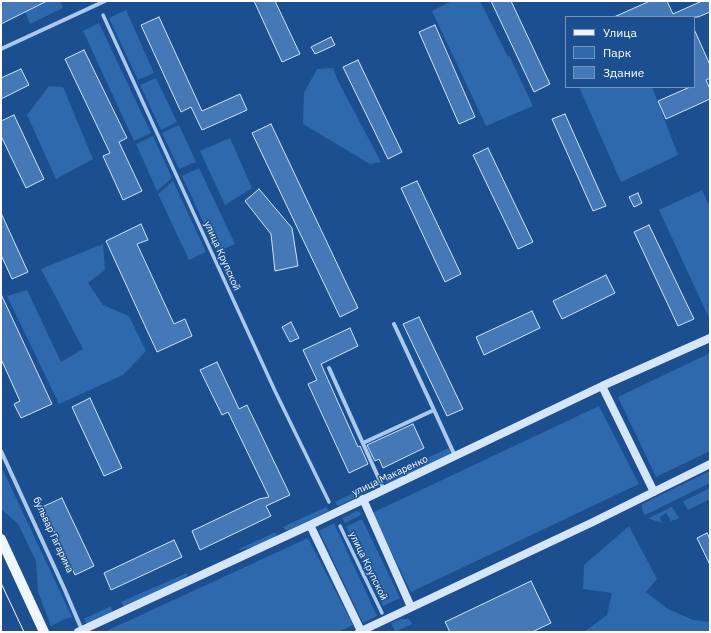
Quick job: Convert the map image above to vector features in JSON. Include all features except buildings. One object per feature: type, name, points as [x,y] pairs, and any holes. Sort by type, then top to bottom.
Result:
[{"type":"main road","name":"улица Макаренко","points":[[80,631],[310,525],[602,386],[710,338]]},
{"type":"main road","points":[[602,386],[654,492]]},
{"type":"main road","points":[[310,525],[360,632],[710,464]]},
{"type":"main road","points":[[362,499],[411,607]]},
{"type":"main road","points":[[1,539],[44,632]]},
{"type":"street","points":[[1,49],[105,1]]},
{"type":"street","name":"улица Крупской","points":[[103,15],[262,363],[329,502]]},
{"type":"street","points":[[394,324],[455,456]]},
{"type":"street","points":[[329,368],[384,490]]},
{"type":"street","points":[[363,442],[434,410]]},
{"type":"street","name":"бульвар Гагарина","points":[[1,451],[58,575],[80,631]]},
{"type":"street","name":"улица Крупской","points":[[340,526],[382,613]]},
{"type":"green space","points":[[40,1],[60,1],[63,8],[30,24],[25,12],[41,4]]},
{"type":"green space","points":[[452,1],[480,1],[508,57],[509,55],[533,106],[486,126],[432,11]]},
{"type":"green space","points":[[126,10],[154,73],[138,80],[109,18]]},
{"type":"green space","points":[[99,23],[151,133],[134,141],[83,31]]},
{"type":"green space","points":[[333,68],[338,81],[381,162],[370,164],[303,124],[304,93],[317,69]]},
{"type":"green space","points":[[156,78],[177,122],[161,130],[140,85]]},
{"type":"green space","points":[[49,86],[63,87],[93,159],[56,179],[27,115]]},
{"type":"green space","points":[[579,88],[652,88],[678,155],[621,182]]},
{"type":"green space","points":[[179,125],[196,162],[179,169],[162,133]]},
{"type":"green space","points":[[153,136],[172,178],[157,191],[136,144]]},
{"type":"green space","points":[[230,138],[252,188],[225,205],[200,151]]},
{"type":"green space","points":[[199,168],[235,244],[217,252],[182,176]]},
{"type":"green space","points":[[173,181],[206,252],[189,260],[158,194]]},
{"type":"green space","points":[[702,190],[710,207],[710,318],[659,210]]},
{"type":"green space","points":[[103,244],[105,270],[88,283],[103,305],[129,316],[146,351],[123,375],[59,404],[7,296],[27,290],[61,362],[83,349],[41,269]]},
{"type":"green space","points":[[710,353],[710,451],[656,477],[618,397]]},
{"type":"green space","points":[[599,406],[639,484],[411,592],[372,513]]},
{"type":"green space","points":[[449,448],[450,454],[445,457],[390,482],[386,483],[382,479]]},
{"type":"green space","points":[[1,466],[72,617],[51,626],[38,592],[36,561],[18,524],[1,509]]},
{"type":"green space","points":[[710,471],[710,483],[645,515],[642,510],[642,504]]},
{"type":"green space","points":[[373,483],[371,490],[338,506],[335,502]]},
{"type":"green space","points":[[710,488],[710,502],[708,500],[688,510],[683,501]]},
{"type":"green space","points":[[678,504],[672,507],[679,518],[671,521],[666,513],[660,517],[662,523],[649,518]]},
{"type":"green space","points":[[326,507],[329,511],[289,530],[286,530],[283,527]]},
{"type":"green space","points":[[357,511],[360,512],[361,515],[345,523],[342,518]]},
{"type":"green space","points":[[362,519],[400,598],[383,606],[346,527]]},
{"type":"green space","points":[[334,523],[377,616],[363,623],[319,531]]},
{"type":"green space","points":[[629,526],[657,579],[646,592],[668,609],[693,620],[710,622],[710,632],[584,632],[607,615],[612,593],[583,589],[584,565]]},
{"type":"green space","points":[[276,532],[276,536],[258,546],[239,550],[239,549]]},
{"type":"green space","points":[[308,538],[353,625],[338,632],[104,632]]},
{"type":"green space","points":[[187,573],[188,575],[171,587],[127,607],[123,606],[121,602]]},
{"type":"green space","points":[[111,606],[111,614],[92,623],[86,623],[84,619]]},
{"type":"green space","points":[[401,619],[409,619],[412,624],[395,632],[391,623]]},
{"type":"tram line","points":[[1,583],[24,632]]}]
